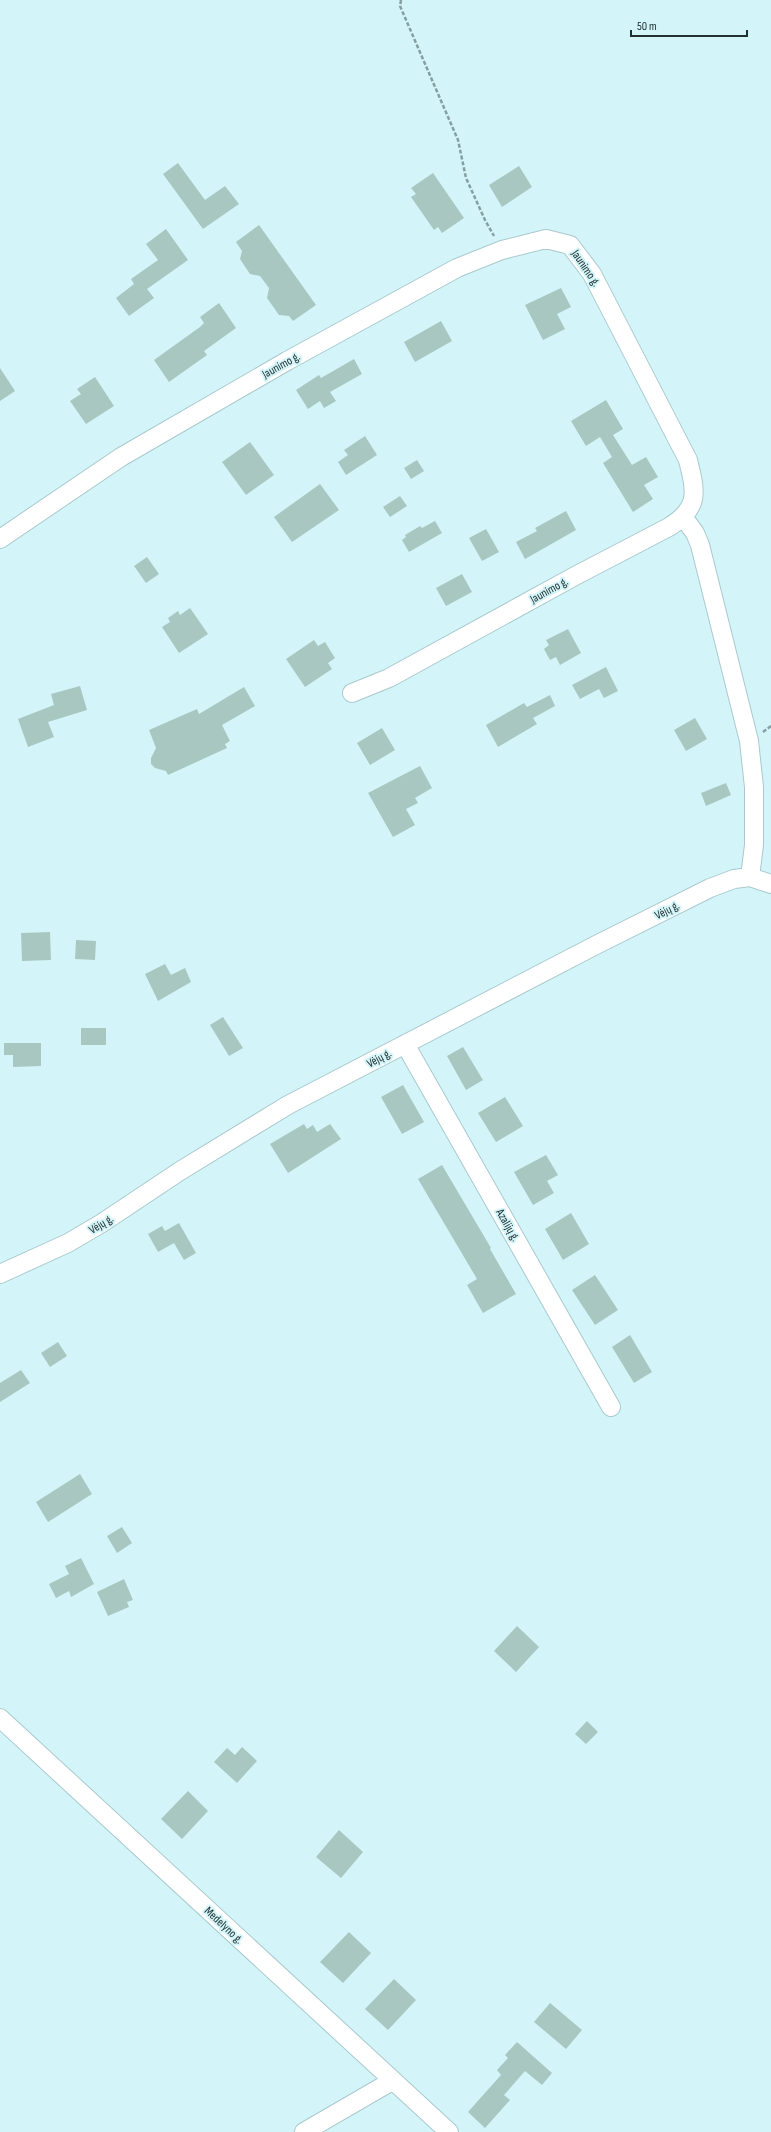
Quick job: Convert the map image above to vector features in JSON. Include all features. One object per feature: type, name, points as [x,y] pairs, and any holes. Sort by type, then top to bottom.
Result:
[{"type":"street","name":"Jaunimo g.","points":[[0,539],[121,457],[211,404],[457,268],[502,250],[546,239],[570,245],[592,274],[688,460],[694,486],[692,504],[684,518],[389,678],[352,693]]},
{"type":"street","points":[[684,518],[695,533],[702,552],[717,618],[738,693],[749,741],[754,787],[754,845],[750,877]]},
{"type":"street","name":"Vėjų g.","points":[[0,1274],[68,1244],[282,1109],[405,1044],[710,888],[734,879],[750,877],[771,884]]},
{"type":"street","name":"Azalijų g.","points":[[405,1044],[611,1407]]},
{"type":"street","name":"Medelyno g.","points":[[0,1718],[449,2132]]},
{"type":"street","points":[[304,2132],[392,2081]]},
{"type":"path","points":[[401,0],[400,6],[458,140],[466,178],[485,220],[502,250]]},
{"type":"building","points":[[178,163],[205,200],[225,186],[239,204],[203,229],[163,174]]},
{"type":"building","points":[[519,166],[532,187],[502,207],[489,185]]},
{"type":"building","points":[[433,173],[464,218],[442,233],[438,227],[434,230],[411,197],[416,194],[411,188]]},
{"type":"building","points":[[259,225],[316,305],[293,321],[289,316],[279,315],[267,298],[269,288],[260,276],[250,274],[240,259],[242,251],[236,242]]},
{"type":"building","points":[[166,229],[188,260],[147,289],[154,298],[129,316],[116,298],[134,284],[131,279],[158,260],[146,244]]},
{"type":"building","points":[[561,288],[571,307],[557,314],[565,329],[543,340],[525,305]]},
{"type":"building","points":[[219,303],[236,328],[204,351],[207,355],[169,382],[154,360],[200,327],[204,323],[200,317]]},
{"type":"building","points":[[441,321],[452,341],[415,362],[404,342]]},
{"type":"building","points":[[354,359],[362,374],[330,392],[336,401],[324,408],[320,401],[308,409],[296,390],[319,375],[321,378]]},
{"type":"building","points":[[0,368],[15,391],[0,401]]},
{"type":"building","points":[[95,377],[114,406],[86,424],[70,401],[81,394],[77,389]]},
{"type":"building","points":[[606,400],[623,429],[613,435],[632,465],[646,457],[658,477],[644,485],[653,499],[633,512],[603,463],[612,457],[600,437],[586,446],[571,421]]},
{"type":"building","points":[[365,436],[377,455],[346,475],[338,462],[348,455],[344,450]]},
{"type":"building","points":[[250,442],[274,475],[246,495],[222,462]]},
{"type":"building","points":[[417,460],[424,471],[411,479],[404,468]]},
{"type":"building","points":[[320,484],[339,510],[292,542],[274,517]]},
{"type":"building","points":[[400,496],[407,506],[390,517],[383,507]]},
{"type":"building","points":[[566,511],[576,530],[525,559],[516,542],[537,531],[535,528]]},
{"type":"building","points":[[435,521],[442,533],[409,552],[402,540],[406,537],[405,535],[420,526],[422,528]]},
{"type":"building","points":[[486,529],[499,552],[482,561],[469,538]]},
{"type":"building","points":[[147,557],[159,574],[146,583],[134,566]]},
{"type":"building","points":[[462,574],[472,592],[446,606],[436,588]]},
{"type":"building","points":[[190,608],[208,634],[179,653],[162,627],[170,622],[168,618],[178,611],[180,615]]},
{"type":"building","points":[[568,629],[581,653],[560,665],[556,657],[550,660],[544,649],[549,645],[546,640]]},
{"type":"building","points":[[314,640],[318,646],[325,642],[335,658],[328,663],[332,669],[305,687],[286,659]]},
{"type":"building","points":[[606,667],[618,691],[604,698],[599,689],[580,699],[572,685]]},
{"type":"building","points":[[80,686],[87,710],[48,722],[54,737],[28,747],[18,719],[54,705],[51,694]]},
{"type":"building","points":[[244,687],[255,706],[222,725],[230,741],[225,744],[227,748],[168,775],[166,771],[155,768],[151,764],[151,758],[156,748],[149,730],[197,709],[199,714]]},
{"type":"building","points":[[550,695],[555,706],[533,718],[537,724],[498,747],[486,725],[524,703],[527,707]]},
{"type":"building","points":[[695,718],[707,739],[686,751],[674,730]]},
{"type":"building","points":[[382,728],[395,750],[370,765],[357,743]]},
{"type":"building","points":[[420,766],[432,788],[415,798],[418,803],[406,809],[415,825],[393,837],[368,793]]},
{"type":"building","points":[[726,783],[731,795],[706,806],[701,793]]},
{"type":"building","points":[[50,932],[51,960],[22,961],[21,933]]},
{"type":"building","points":[[76,940],[96,941],[95,960],[75,959]]},
{"type":"building","points":[[165,964],[171,975],[185,968],[191,982],[158,1001],[145,974]]},
{"type":"building","points":[[223,1017],[243,1048],[229,1056],[210,1025]]},
{"type":"building","points":[[81,1028],[106,1028],[106,1045],[81,1045]]},
{"type":"building","points":[[4,1043],[41,1043],[41,1066],[13,1067],[13,1055],[4,1055]]},
{"type":"building","points":[[463,1047],[483,1080],[466,1090],[447,1056]]},
{"type":"building","points":[[403,1085],[424,1122],[402,1134],[381,1097]]},
{"type":"building","points":[[505,1097],[523,1126],[496,1142],[478,1113]]},
{"type":"building","points":[[304,1124],[307,1129],[313,1125],[317,1132],[330,1124],[341,1139],[288,1173],[270,1144]]},
{"type":"building","points":[[546,1155],[558,1175],[547,1181],[554,1193],[533,1205],[514,1172]]},
{"type":"building","points":[[442,1165],[491,1248],[490,1249],[516,1294],[483,1313],[467,1285],[477,1279],[418,1179]]},
{"type":"building","points":[[571,1213],[589,1244],[563,1260],[545,1229]]},
{"type":"building","points":[[179,1223],[196,1253],[184,1260],[174,1243],[158,1252],[148,1234],[162,1226],[165,1231]]},
{"type":"building","points":[[595,1275],[618,1310],[595,1325],[572,1290]]},
{"type":"building","points":[[630,1335],[652,1372],[634,1383],[612,1347]]},
{"type":"building","points":[[58,1342],[67,1356],[50,1367],[41,1353]]},
{"type":"building","points":[[21,1370],[30,1383],[0,1402],[0,1383]]},
{"type":"building","points":[[80,1474],[92,1494],[48,1522],[36,1502]]},
{"type":"building","points":[[122,1527],[132,1543],[117,1553],[107,1536]]},
{"type":"building","points":[[81,1558],[94,1584],[71,1597],[69,1591],[56,1598],[49,1584],[69,1574],[65,1566]]},
{"type":"building","points":[[124,1579],[133,1600],[127,1602],[129,1607],[108,1616],[97,1592]]},
{"type":"building","points":[[517,1626],[539,1647],[516,1672],[494,1651]]},
{"type":"building","points":[[587,1721],[598,1732],[586,1744],[575,1734]]},
{"type":"building","points":[[242,1747],[257,1761],[237,1783],[214,1762],[227,1748],[235,1755]]},
{"type":"building","points":[[188,1791],[208,1811],[182,1839],[161,1819]]},
{"type":"building","points":[[339,1830],[363,1852],[341,1878],[316,1857]]},
{"type":"building","points":[[349,1932],[371,1953],[343,1983],[320,1962]]},
{"type":"building","points":[[394,1979],[416,2000],[388,2030],[365,2009]]},
{"type":"building","points":[[550,2003],[582,2030],[566,2049],[534,2022]]},
{"type":"building","points":[[517,2042],[552,2073],[542,2085],[525,2071],[504,2095],[510,2100],[485,2128],[468,2112],[501,2075],[497,2070],[508,2058],[505,2055]]}]
